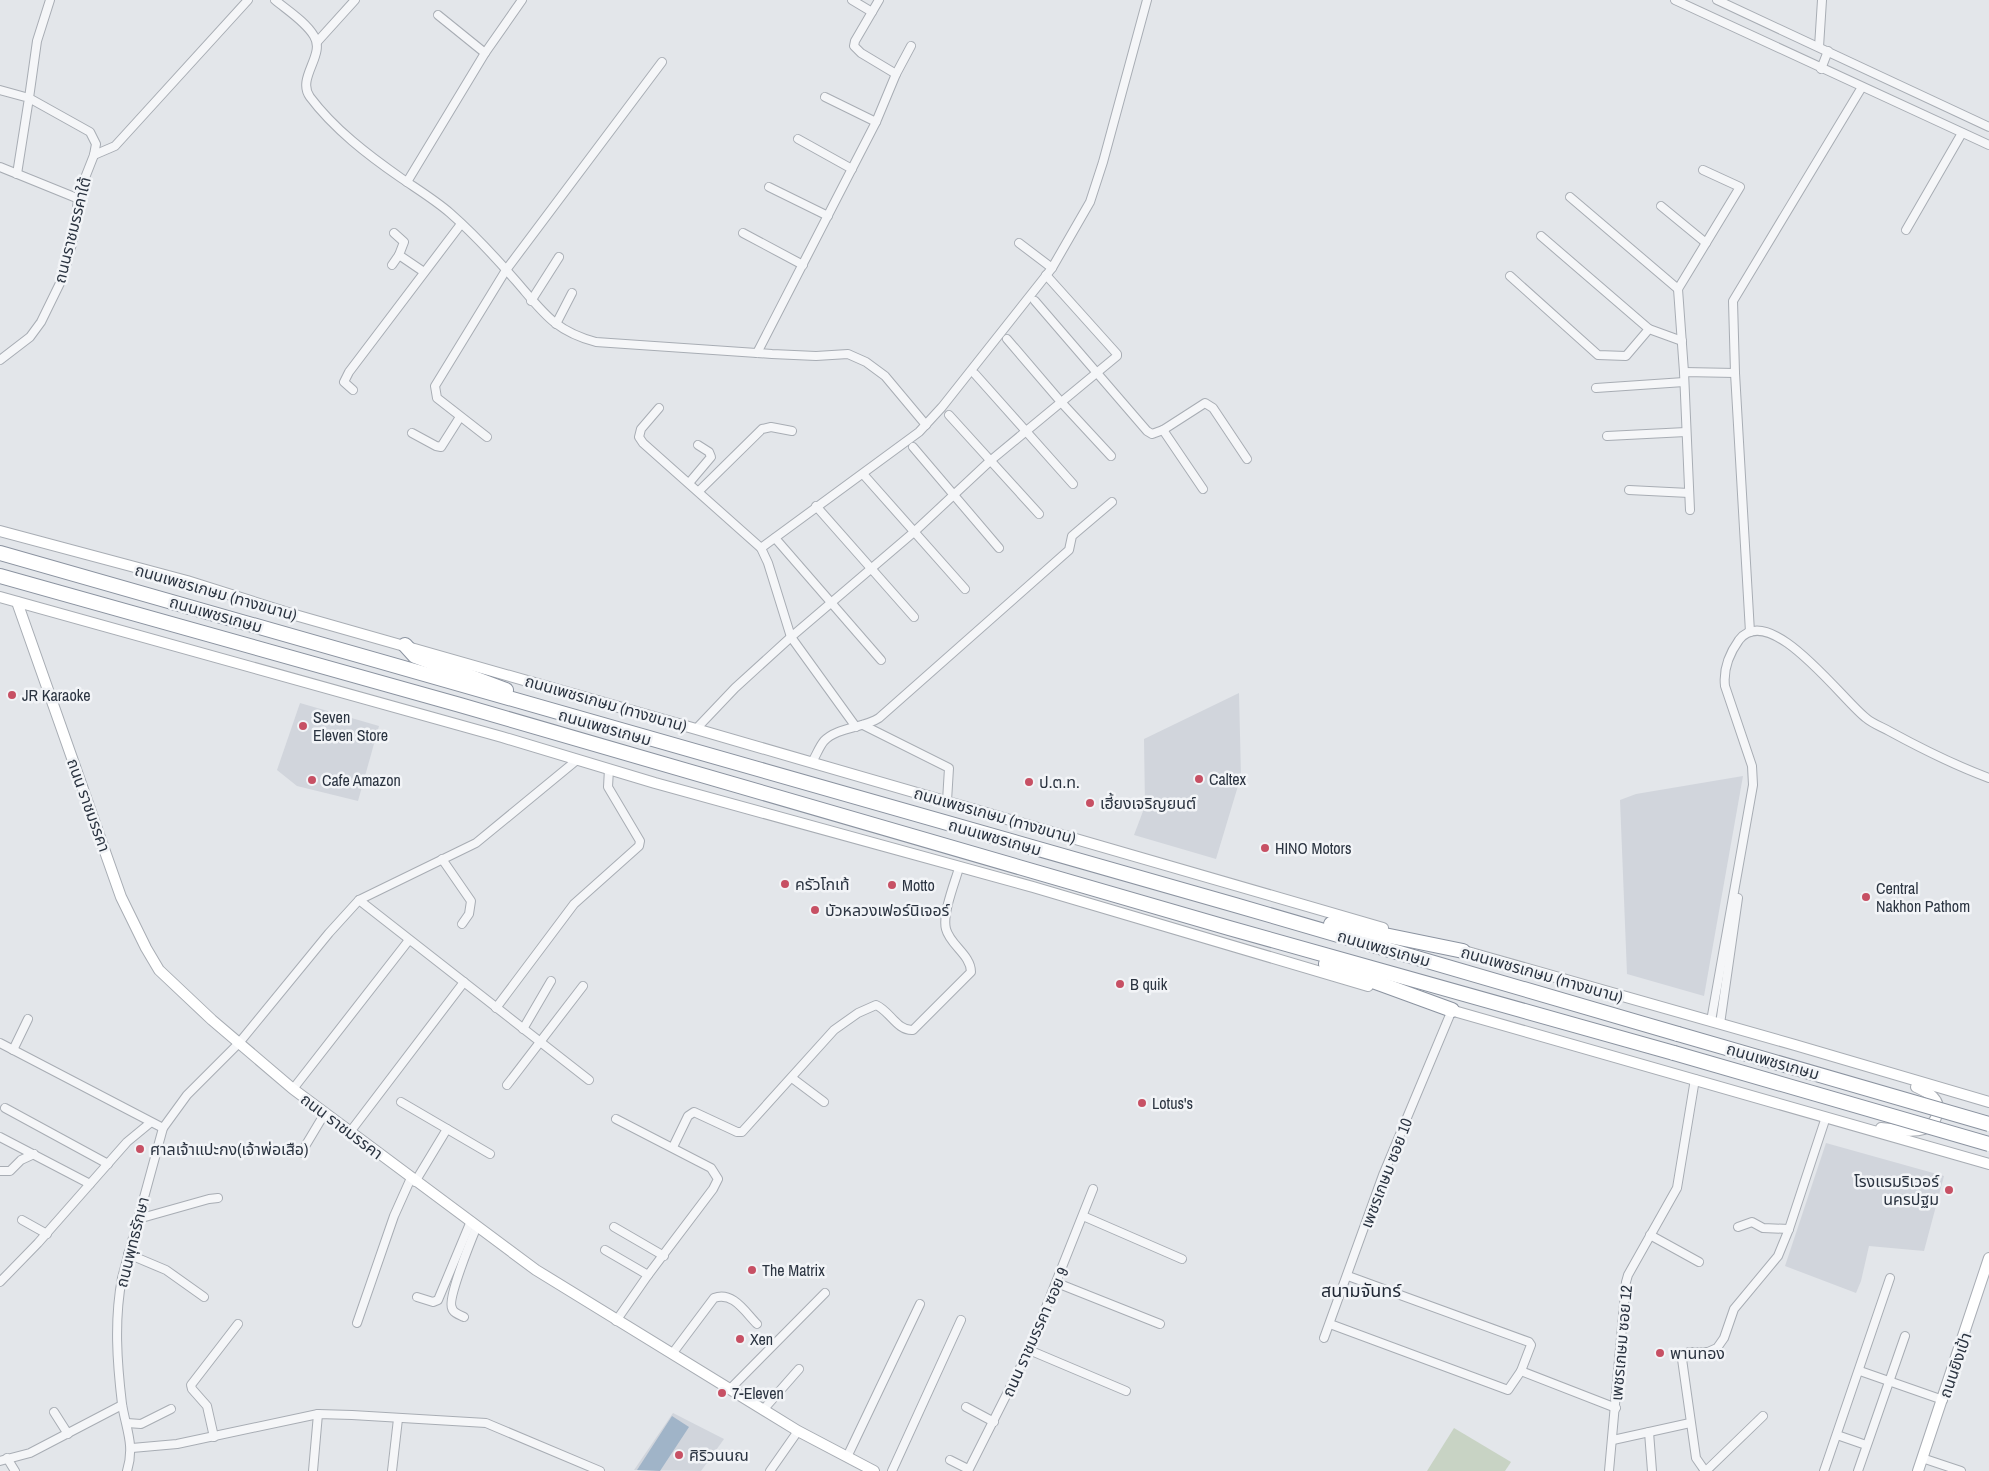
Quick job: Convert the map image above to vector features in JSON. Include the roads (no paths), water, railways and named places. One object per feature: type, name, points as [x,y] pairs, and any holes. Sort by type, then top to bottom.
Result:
[{"type":"highway","name":"ถนนเพชรเกษม","points":[[0,553],[1235,905],[1989,1124]]},
{"type":"highway","name":"ถนนเพชรเกษม","points":[[0,576],[1989,1144]]},
{"type":"highway","points":[[405,645],[415,656],[532,700],[537,707]]},
{"type":"highway","points":[[1235,905],[1463,951]]},
{"type":"highway","points":[[1229,928],[1452,1010]]},
{"type":"main road","name":"ถนนเพชรเกษม (ทางขนาน)","points":[[0,531],[187,581],[288,613],[696,728],[1989,1102]]},
{"type":"main road","points":[[0,597],[959,868],[1033,887],[1452,1010],[1989,1164]]},
{"type":"main road","name":"ถนน ราชมรรคา","points":[[17,602],[121,897],[159,970],[239,1043],[294,1089],[413,1180],[536,1270],[616,1321],[798,1431],[874,1471]]},
{"type":"main road","points":[[1860,1127],[1915,1130],[1926,1128],[1934,1123],[1938,1114],[1938,1104],[1925,1091],[1866,1066]]},
{"type":"main road","name":"ถนนยิงเป้า","points":[[1918,1471],[1989,1258]]},
{"type":"street","points":[[17,174],[37,41],[50,0]]},
{"type":"street","points":[[94,155],[115,146],[248,0]]},
{"type":"street","points":[[275,0],[314,36],[316,52],[306,84],[307,92],[341,130],[407,182],[449,212],[506,270],[531,301],[556,324],[596,342],[816,356],[848,354],[866,362],[885,376],[926,426]]},
{"type":"street","points":[[316,42],[356,0]]},
{"type":"street","points":[[407,182],[485,53],[522,0]]},
{"type":"street","points":[[852,0],[872,12]]},
{"type":"street","points":[[878,0],[855,41],[855,49],[896,74]]},
{"type":"street","points":[[761,548],[926,426],[1049,271],[1090,202],[1104,162],[1147,0]]},
{"type":"street","points":[[1675,0],[1962,133],[1988,142]]},
{"type":"street","points":[[1718,0],[1819,47],[1827,54],[1989,127]]},
{"type":"street","points":[[1819,47],[1822,0]]},
{"type":"street","points":[[438,15],[485,53]]},
{"type":"street","points":[[757,353],[876,122],[896,74],[911,46]]},
{"type":"street","points":[[1821,67],[1827,54]]},
{"type":"street","points":[[486,437],[437,398],[435,386],[506,270],[662,62]]},
{"type":"street","points":[[1750,632],[1735,373],[1733,301],[1862,87]]},
{"type":"street","points":[[0,90],[29,98]]},
{"type":"street","points":[[825,97],[876,122]]},
{"type":"street","name":"ถนนราชมรรคาใต้","points":[[0,360],[30,337],[50,307],[63,277],[72,244],[78,199],[84,177],[94,155],[96,141],[93,135],[29,98]]},
{"type":"street","points":[[1906,230],[1962,133]]},
{"type":"street","points":[[798,139],[852,169]]},
{"type":"street","points":[[0,168],[78,199]]},
{"type":"street","points":[[1690,510],[1678,289],[1740,187],[1703,170]]},
{"type":"street","points":[[770,188],[828,216]]},
{"type":"street","points":[[1570,197],[1678,289]]},
{"type":"street","points":[[1661,206],[1706,243]]},
{"type":"street","points":[[353,390],[344,382],[346,377],[461,224]]},
{"type":"street","points":[[743,233],[803,265]]},
{"type":"street","points":[[392,265],[399,255],[404,242],[394,234]]},
{"type":"street","points":[[1541,236],[1649,329],[1682,341]]},
{"type":"street","points":[[696,728],[735,688],[791,637],[870,567],[914,532],[990,461],[1027,433],[1117,354],[1049,271],[1019,243]]},
{"type":"street","points":[[399,255],[424,272]]},
{"type":"street","points":[[531,301],[559,257]]},
{"type":"street","points":[[1510,276],[1598,355],[1626,356],[1649,329]]},
{"type":"street","points":[[556,324],[572,293]]},
{"type":"street","points":[[1035,301],[1147,431],[1152,434],[1162,430],[1205,403],[1213,408],[1247,459]]},
{"type":"street","points":[[1007,339],[1111,456]]},
{"type":"street","points":[[1684,372],[1735,373]]},
{"type":"street","points":[[975,374],[1073,484]]},
{"type":"street","points":[[1596,388],[1684,382]]},
{"type":"street","points":[[659,408],[641,429],[639,437],[643,443],[761,548],[768,563],[791,637],[859,726],[949,768],[947,801]]},
{"type":"street","points":[[949,415],[1039,514]]},
{"type":"street","points":[[412,433],[441,447],[460,417]]},
{"type":"street","points":[[699,492],[762,429],[771,427],[792,430]]},
{"type":"street","points":[[1162,430],[1203,488]]},
{"type":"street","points":[[1607,436],[1686,432]]},
{"type":"street","points":[[689,483],[711,457],[709,452],[698,445]]},
{"type":"street","points":[[913,447],[999,548]]},
{"type":"street","points":[[863,474],[964,589]]},
{"type":"street","points":[[1629,490],[1689,493]]},
{"type":"street","points":[[812,762],[824,742],[830,737],[879,718],[1062,556],[1072,544],[1072,536],[1112,502]]},
{"type":"street","points":[[816,506],[914,616]]},
{"type":"street","points":[[775,538],[881,660]]},
{"type":"street","points":[[1716,1022],[1752,785],[1752,766],[1725,686],[1724,674],[1727,662],[1742,636],[1750,632],[1765,631],[1789,643],[1866,718],[1932,755],[1989,778]]},
{"type":"street","points":[[576,760],[476,843],[359,900],[589,1080]]},
{"type":"street","points":[[496,1008],[574,904],[639,846],[640,841],[608,787],[609,769]]},
{"type":"street","points":[[442,859],[471,902],[469,914],[462,924]]},
{"type":"street","points":[[673,1147],[688,1116],[694,1112],[737,1132],[742,1132],[834,1030],[858,1013],[876,1005],[882,1008],[903,1029],[913,1030],[971,972],[965,956],[950,938],[945,924],[959,868]]},
{"type":"street","name":"ถนนพุทธรักษา","points":[[127,1471],[132,1448],[122,1405],[116,1335],[118,1303],[128,1254],[163,1128],[187,1095],[239,1043],[329,933],[359,900]]},
{"type":"street","points":[[294,1089],[409,940]]},
{"type":"street","points":[[523,1029],[551,981]]},
{"type":"street","points":[[350,1132],[464,982]]},
{"type":"street","points":[[507,1085],[583,986]]},
{"type":"street","name":"เพชรเกษม ซอย 10","points":[[1324,1338],[1383,1175],[1452,1010]]},
{"type":"street","points":[[14,1050],[28,1019]]},
{"type":"street","points":[[0,1043],[76,1081],[150,1123],[163,1128]]},
{"type":"street","points":[[792,1078],[824,1102]]},
{"type":"street","name":"เพชรเกษม ซอย 12","points":[[1609,1471],[1626,1282],[1628,1275],[1677,1188],[1695,1079]]},
{"type":"street","points":[[402,1102],[490,1154]]},
{"type":"street","points":[[5,1108],[108,1164]]},
{"type":"street","points":[[301,1153],[325,1113]]},
{"type":"street","points":[[1763,1416],[1705,1471],[1696,1458],[1682,1359],[1685,1354],[1713,1351],[1717,1348],[1724,1338],[1734,1309],[1770,1267],[1789,1229],[1826,1117]]},
{"type":"street","points":[[616,1119],[712,1168],[718,1179],[714,1189],[648,1275],[616,1321]]},
{"type":"street","points":[[0,1282],[47,1234],[127,1142],[150,1123]]},
{"type":"street","points":[[357,1322],[394,1216],[413,1180],[447,1129]]},
{"type":"street","points":[[0,1137],[90,1184]]},
{"type":"street","points":[[0,1171],[10,1170],[21,1160],[34,1154]]},
{"type":"street","name":"ถนน ราชมรรคา ซอย 9","points":[[968,1470],[1029,1350],[1093,1189]]},
{"type":"street","points":[[138,1219],[218,1198]]},
{"type":"street","points":[[1082,1216],[1182,1258]]},
{"type":"street","points":[[22,1220],[47,1234]]},
{"type":"street","points":[[1738,1227],[1752,1222],[1763,1228],[1789,1229]]},
{"type":"street","points":[[417,1298],[433,1302],[438,1300],[474,1223]]},
{"type":"street","points":[[464,1317],[454,1311],[451,1304],[474,1223]]},
{"type":"street","points":[[614,1227],[664,1256]]},
{"type":"street","points":[[1650,1235],[1699,1262]]},
{"type":"street","points":[[605,1250],[648,1275]]},
{"type":"street","points":[[128,1254],[166,1270],[204,1297]]},
{"type":"street","points":[[1330,1324],[1508,1390],[1521,1371],[1531,1345],[1529,1342],[1348,1276]]},
{"type":"street","points":[[1824,1471],[1860,1371],[1890,1278]]},
{"type":"street","points":[[1057,1283],[1160,1324]]},
{"type":"street","points":[[730,1390],[825,1293]]},
{"type":"street","points":[[672,1354],[714,1298],[722,1295],[731,1297],[757,1324]]},
{"type":"street","points":[[847,1457],[920,1304]]},
{"type":"street","points":[[892,1471],[961,1320]]},
{"type":"street","points":[[214,1437],[207,1406],[192,1389],[191,1385],[238,1324]]},
{"type":"street","points":[[1858,1471],[1905,1336]]},
{"type":"street","points":[[1029,1350],[1126,1391]]},
{"type":"street","points":[[763,1410],[799,1369]]},
{"type":"street","points":[[1521,1371],[1616,1408]]},
{"type":"street","points":[[1860,1371],[1943,1400]]},
{"type":"street","points":[[15,1471],[4,1460],[30,1453],[122,1405]]},
{"type":"street","points":[[966,1407],[994,1422]]},
{"type":"street","points":[[127,1423],[141,1424],[171,1409]]},
{"type":"street","points":[[54,1412],[68,1434]]},
{"type":"street","points":[[313,1471],[318,1414]]},
{"type":"street","points":[[132,1448],[177,1444],[318,1414],[486,1423],[600,1471]]},
{"type":"street","points":[[392,1471],[398,1419]]},
{"type":"street","points":[[1613,1440],[1690,1423]]},
{"type":"street","points":[[770,1471],[798,1431]]},
{"type":"street","points":[[1649,1432],[1652,1471]]},
{"type":"street","points":[[1837,1435],[1866,1445]]},
{"type":"street","points":[[1922,1458],[1962,1471]]},
{"type":"street","points":[[950,1460],[968,1470]]},
{"type":"water","points":[[672,1416],[689,1427],[660,1471],[637,1470]]},
{"type":"place","name":"JR Karaoke","points":[[12,695]]},
{"type":"place","name":"Seven Eleven Store","points":[[303,726]]},
{"type":"place","name":"Caltex","points":[[1199,779]]},
{"type":"place","name":"Cafe Amazon","points":[[312,780]]},
{"type":"place","name":"ป.ต.ท.","points":[[1029,782]]},
{"type":"place","name":"เฮี้ยงเจริญยนต์","points":[[1090,803]]},
{"type":"place","name":"HINO Motors","points":[[1265,848]]},
{"type":"place","name":"ครัวโกเท้","points":[[785,884]]},
{"type":"place","name":"Motto","points":[[892,885]]},
{"type":"place","name":"Central Nakhon Pathom","points":[[1866,897]]},
{"type":"place","name":"บัวหลวงเฟอร์นิเจอร์","points":[[815,910]]},
{"type":"place","name":"B quik","points":[[1120,984]]},
{"type":"place","name":"Lotus's","points":[[1142,1103]]},
{"type":"place","name":"ศาลเจ้าแปะกง(เจ้าพ่อเสือ)","points":[[140,1149]]},
{"type":"place","name":"โรงแรมริเวอร์ นครปฐม","points":[[1949,1190]]},
{"type":"place","name":"The Matrix","points":[[752,1270]]},
{"type":"place","name":"Xen","points":[[740,1339]]},
{"type":"place","name":"พานทอง","points":[[1660,1353]]},
{"type":"place","name":"7-Eleven","points":[[722,1393]]},
{"type":"place","name":"ศิริวนนณ","points":[[679,1455]]},
{"type":"district","name":"สนามจันทร์","points":[[1361,1291]]}]
